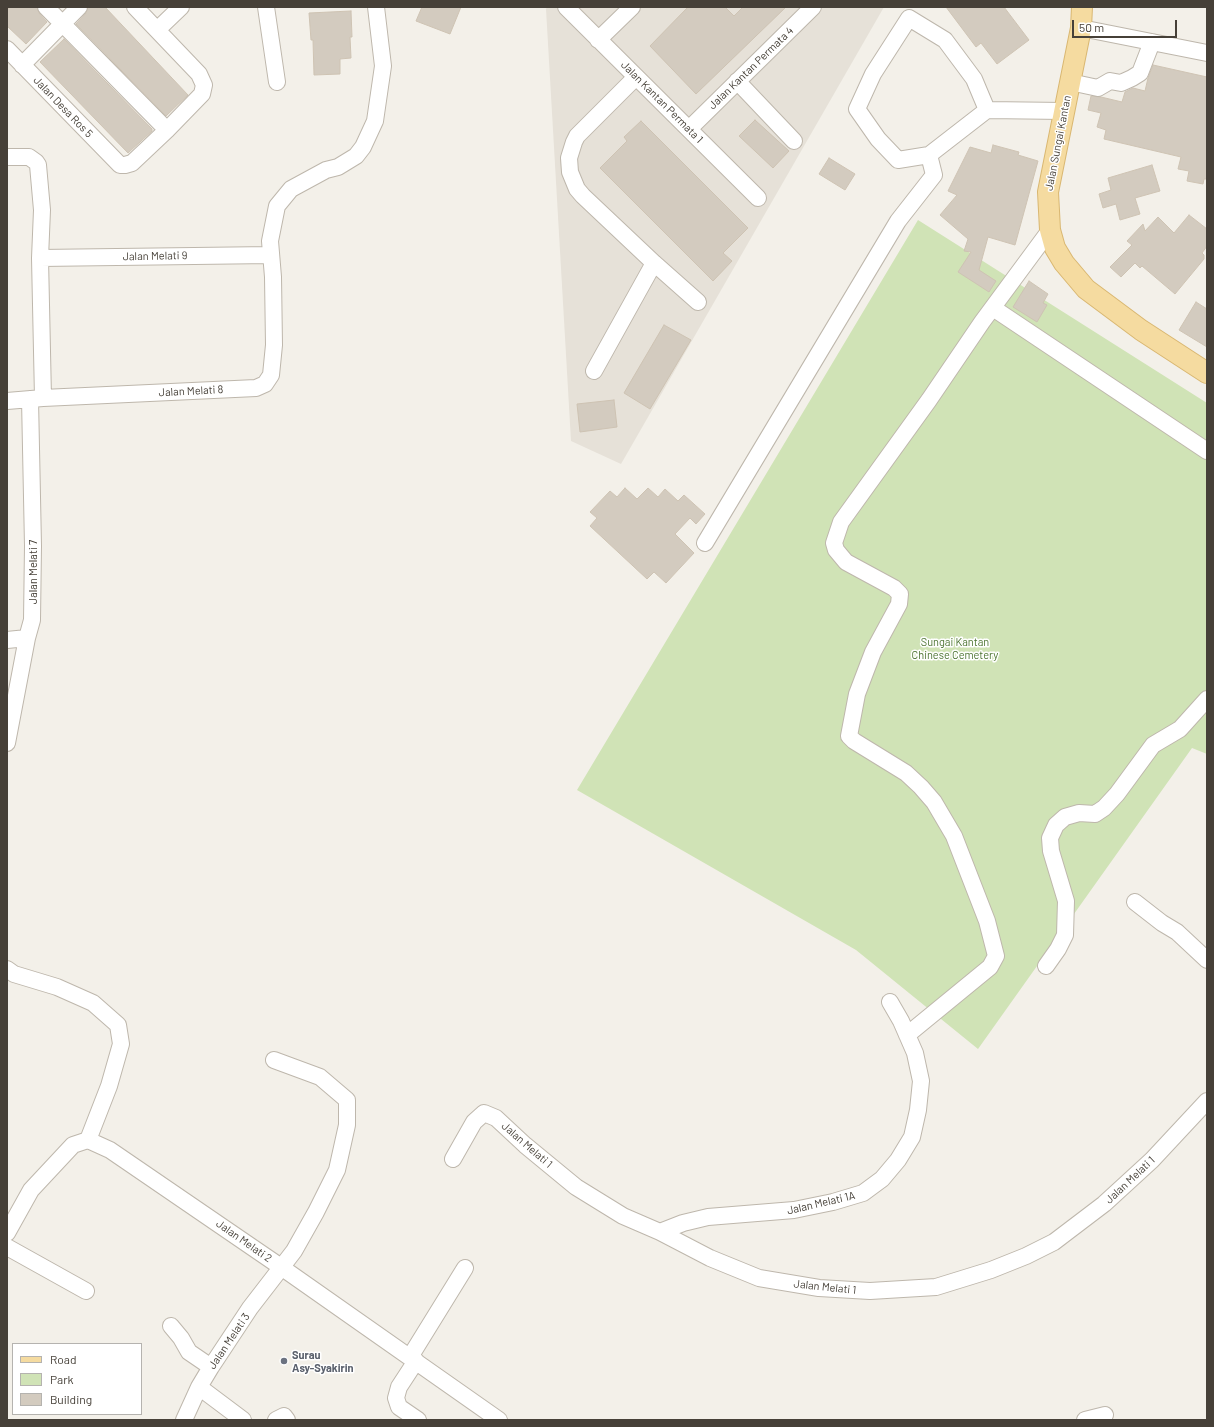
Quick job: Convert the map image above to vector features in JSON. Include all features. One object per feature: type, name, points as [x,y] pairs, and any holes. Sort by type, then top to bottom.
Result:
[{"type":"main road","name":"Jalan Sungai Kantan","points":[[1082,7],[1081,28],[1048,192],[1050,230],[1055,248],[1064,263],[1086,289],[1141,330],[1207,373]]},
{"type":"street","points":[[46,7],[167,130],[202,94],[204,85],[199,74],[135,7]]},
{"type":"street","points":[[22,65],[79,7]]},
{"type":"street","points":[[157,30],[181,7]]},
{"type":"street","points":[[266,7],[277,82]]},
{"type":"street","name":"Jalan Melati 8","points":[[7,401],[37,398],[256,388],[265,384],[271,376],[274,345],[273,277],[270,241],[276,206],[291,189],[356,156],[363,147],[376,121],[383,66],[376,7]]},
{"type":"street","name":"Jalan Kantan Permata 1","points":[[566,7],[758,198]]},
{"type":"street","points":[[598,40],[632,7]]},
{"type":"street","name":"Jalan Kantan Permata 4","points":[[689,129],[813,7]]},
{"type":"street","points":[[987,110],[974,79],[945,40],[909,18],[873,74],[857,109],[878,139],[898,160],[929,155],[987,110],[1064,111]]},
{"type":"street","points":[[1081,28],[1207,53]]},
{"type":"street","points":[[1070,82],[1098,88],[1110,81],[1121,83],[1132,78],[1140,73],[1152,42]]},
{"type":"street","name":"Jalan Desa Ros 5","points":[[7,49],[120,165],[132,163],[167,130]]},
{"type":"street","points":[[636,77],[578,136],[574,142],[569,158],[570,172],[577,189],[583,196],[698,302]]},
{"type":"street","points":[[737,81],[794,141]]},
{"type":"street","points":[[705,543],[898,221],[934,175],[929,155]]},
{"type":"street","points":[[7,157],[29,157],[38,165],[42,210],[37,398]]},
{"type":"street","points":[[907,1035],[990,967],[996,956],[987,920],[954,836],[934,802],[906,773],[849,736],[857,694],[873,652],[899,604],[900,594],[894,588],[846,562],[836,550],[834,543],[841,522],[1050,230]]},
{"type":"street","name":"Jalan Melati 9","points":[[40,258],[271,255]]},
{"type":"street","points":[[594,371],[654,263]]},
{"type":"street","points":[[993,308],[1207,451]]},
{"type":"street","name":"Jalan Melati 7","points":[[7,743],[27,638],[32,620],[37,398]]},
{"type":"street","points":[[7,640],[27,638]]},
{"type":"street","points":[[1046,966],[1058,949],[1064,935],[1066,901],[1051,851],[1050,838],[1056,825],[1065,817],[1079,813],[1095,814],[1104,808],[1117,794],[1153,745],[1180,729],[1207,699]]},
{"type":"street","points":[[1135,902],[1162,923],[1177,932],[1207,960]]},
{"type":"street","points":[[7,969],[14,974],[57,987],[93,1003],[118,1025],[121,1044],[110,1086],[88,1140],[73,1145],[31,1190],[7,1233]]},
{"type":"street","name":"Jalan Melati 1A","points":[[660,1232],[682,1223],[708,1217],[794,1210],[833,1202],[863,1193],[882,1179],[898,1160],[912,1137],[918,1110],[921,1081],[915,1053],[901,1021],[890,1002]]},
{"type":"street","name":"Jalan Melati 3","points":[[184,1420],[199,1387],[211,1367],[250,1308],[294,1251],[337,1170],[347,1125],[347,1100],[320,1077],[274,1060]]},
{"type":"street","name":"Jalan Melati 1","points":[[453,1159],[474,1122],[484,1113],[496,1118],[525,1145],[576,1187],[624,1216],[660,1232],[710,1258],[759,1278],[819,1288],[870,1291],[936,1287],[991,1270],[1026,1256],[1054,1242],[1104,1204],[1147,1165],[1207,1101]]},
{"type":"street","name":"Jalan Melati 2","points":[[88,1140],[110,1150],[281,1267],[499,1420]]},
{"type":"street","points":[[7,1247],[86,1291]]},
{"type":"street","points":[[418,1420],[399,1407],[396,1398],[399,1387],[413,1359],[465,1268]]},
{"type":"street","points":[[171,1326],[181,1338],[189,1352],[211,1367]]},
{"type":"street","points":[[199,1387],[243,1420]]},
{"type":"street","points":[[276,1420],[284,1416],[287,1420]]},
{"type":"street","points":[[1085,1420],[1105,1416]]},
{"type":"shaded area","points":[[547,7],[884,7],[621,464],[571,441]]},
{"type":"green space","name":"Sungai Kantan Chinese Cemetery","points":[[918,220],[1207,403],[1207,754],[1192,748],[978,1049],[856,950],[577,790]]},
{"type":"building","points":[[10,7],[37,7],[39,13],[47,22],[26,44],[7,26],[7,10]]},
{"type":"building","points":[[88,7],[105,7],[188,95],[166,116],[76,24],[86,13]]},
{"type":"building","points":[[422,7],[461,7],[450,34],[416,21]]},
{"type":"building","points":[[688,7],[725,7],[734,16],[743,7],[786,7],[696,94],[650,46]]},
{"type":"building","points":[[946,7],[1004,7],[1029,40],[997,64],[981,43],[976,47]]},
{"type":"building","points":[[351,11],[351,58],[340,59],[340,74],[314,75],[313,40],[311,40],[309,13]]},
{"type":"building","points":[[64,39],[152,129],[152,131],[128,153],[40,62]]},
{"type":"building","points":[[1153,65],[1207,77],[1207,179],[1204,179],[1203,184],[1187,181],[1189,171],[1178,169],[1181,157],[1104,139],[1106,130],[1097,127],[1101,113],[1088,110],[1091,96],[1122,102],[1125,92],[1133,88],[1145,91]]},
{"type":"building","points":[[755,120],[789,151],[773,168],[739,136]]},
{"type":"building","points":[[641,121],[748,228],[723,253],[732,261],[713,281],[600,168],[627,141],[624,137]]},
{"type":"building","points":[[993,145],[1019,152],[1018,155],[1038,161],[1015,245],[988,237],[979,270],[996,281],[989,292],[958,272],[971,252],[964,251],[968,239],[940,215],[957,195],[948,191],[970,147],[991,153]]},
{"type":"building","points":[[829,158],[855,174],[845,190],[819,174]]},
{"type":"building","points":[[1152,165],[1160,191],[1135,198],[1140,214],[1120,220],[1116,204],[1103,208],[1099,194],[1111,190],[1108,178]]},
{"type":"building","points":[[1189,215],[1207,229],[1207,246],[1202,253],[1204,255],[1204,259],[1175,294],[1142,266],[1140,268],[1135,263],[1121,277],[1110,267],[1132,245],[1127,241],[1143,224],[1145,231],[1158,217],[1174,233]]},
{"type":"building","points":[[1029,281],[1048,294],[1043,303],[1047,305],[1037,322],[1013,307]]},
{"type":"building","points":[[1196,302],[1207,309],[1207,347],[1179,330]]},
{"type":"building","points":[[664,325],[691,340],[650,409],[624,393]]},
{"type":"building","points":[[614,400],[617,427],[580,432],[577,404]]},
{"type":"building","points":[[625,488],[637,499],[648,488],[658,497],[665,489],[678,501],[684,495],[705,514],[696,524],[690,518],[675,534],[694,553],[666,583],[654,572],[647,579],[590,526],[597,518],[590,512],[610,491],[617,497]]},
{"type":"place","name":"Surau Asy-Syakirin","points":[[284,1361]]}]
